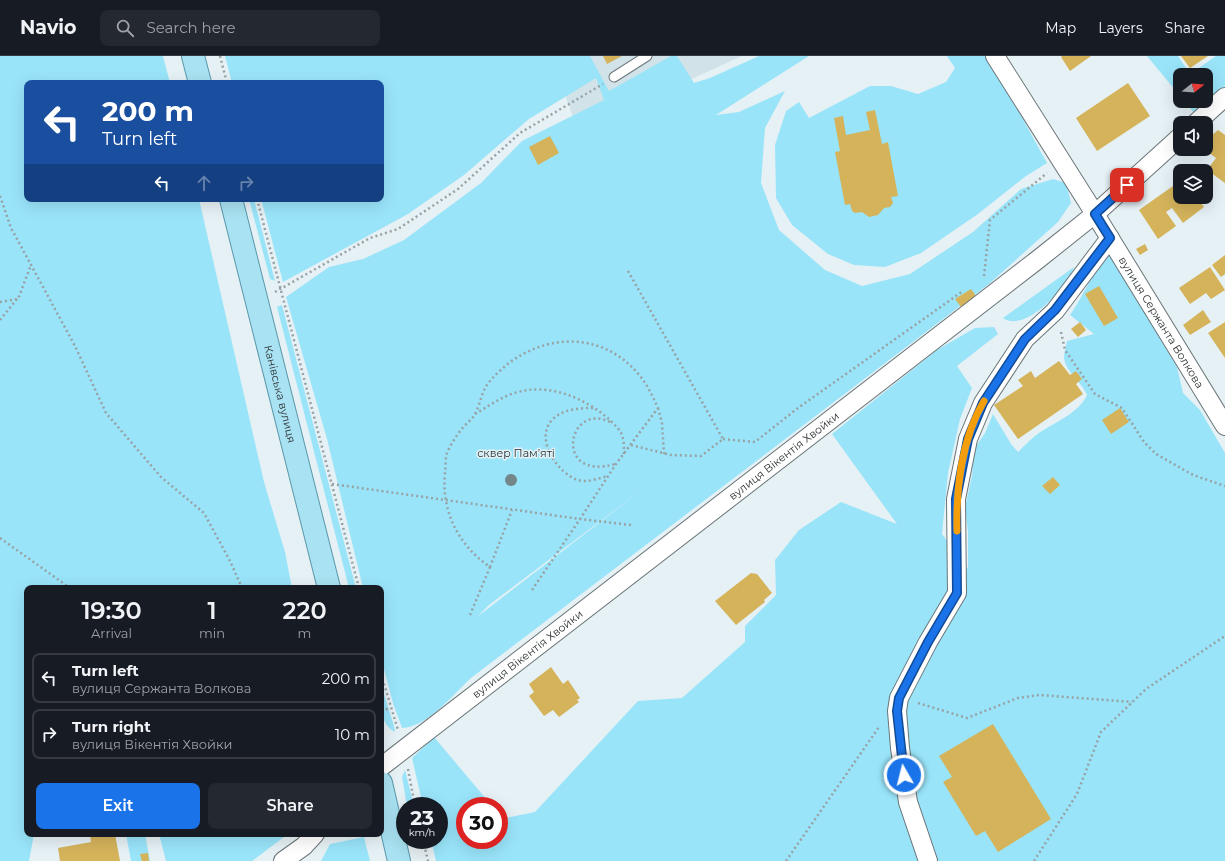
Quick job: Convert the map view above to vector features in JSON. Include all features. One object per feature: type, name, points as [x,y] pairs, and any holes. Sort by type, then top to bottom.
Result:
[{"type":"main road","points":[[193,56],[199,80]]},
{"type":"main road","name":"Канівська вулиця","points":[[232,202],[328,585]]},
{"type":"main road","points":[[384,796],[399,861]]},
{"type":"street","name":"вулиця Сержанта Волкова","points":[[995,56],[1110,238],[1225,426]]},
{"type":"street","points":[[1204,116],[1225,96]]},
{"type":"street","name":"вулиця Вікентія Хвойки","points":[[384,765],[854,403],[1095,214],[1173,143]]},
{"type":"street","points":[[928,861],[908,802],[900,748],[897,711],[899,698],[928,642],[957,593],[956,499],[968,439],[983,403],[1025,339],[1055,310],[1110,238]]},
{"type":"street","points":[[283,861],[304,846],[312,837]]},
{"type":"lane","points":[[614,78],[647,56]]},
{"type":"path","points":[[220,56],[226,80]]},
{"type":"path","points":[[257,300],[281,290],[370,238],[398,229],[458,189],[520,133],[614,78]]},
{"type":"path","points":[[978,280],[984,276],[990,220],[1062,162]]},
{"type":"path","points":[[0,196],[11,228],[75,346],[106,412],[162,477],[204,513],[230,561],[241,585]]},
{"type":"path","points":[[258,202],[358,585]]},
{"type":"path","points":[[0,320],[18,299],[31,264]]},
{"type":"path","points":[[628,271],[723,439]]},
{"type":"path","points":[[631,445],[664,454],[701,456],[723,439],[755,442],[798,408],[965,290]]},
{"type":"path","points":[[0,302],[18,299]]},
{"type":"path","points":[[1055,310],[1065,350],[1095,394],[1122,408],[1144,442],[1156,454],[1193,476],[1225,486]]},
{"type":"path","points":[[475,414],[483,390],[490,381],[515,357],[550,343],[583,343],[606,350],[639,375],[649,388],[658,408],[662,423],[664,454]]},
{"type":"path","points":[[490,567],[474,556],[464,544],[449,517],[445,501],[444,484],[447,454],[460,430],[475,414],[504,397],[526,390],[564,393],[583,401],[612,423],[622,435],[624,454]]},
{"type":"path","points":[[593,408],[568,410],[552,419],[546,429],[546,439],[555,462],[561,471],[568,476],[583,481],[608,476]]},
{"type":"path","points":[[532,590],[616,464],[658,408]]},
{"type":"path","points":[[612,423],[603,418],[592,419],[581,425],[574,434],[573,442],[578,458],[593,468],[602,468],[616,464]]},
{"type":"path","points":[[332,484],[445,501],[631,525]]},
{"type":"path","points":[[470,615],[512,510]]},
{"type":"path","points":[[0,538],[66,585]]},
{"type":"path","points":[[1034,861],[1077,794],[1101,732],[1146,689],[1225,636]]},
{"type":"path","points":[[384,685],[404,748],[414,797]]},
{"type":"path","points":[[786,861],[899,698],[968,718],[1018,698],[1039,695],[1132,702]]},
{"type":"path","points":[[384,710],[390,708]]},
{"type":"path","points":[[425,849],[428,861]]},
{"type":"shaded area","points":[[551,56],[742,56],[578,131]]},
{"type":"green space","points":[[0,56],[163,56],[169,80],[24,80],[24,202],[200,202],[264,482],[285,552],[291,585],[24,585],[24,837],[33,837],[29,861],[0,861]]},
{"type":"green space","name":"сквер Памʼяті","points":[[225,56],[590,56],[609,91],[671,56],[677,56],[694,83],[710,78],[759,56],[809,56],[716,115],[739,112],[785,91],[765,128],[761,183],[779,230],[825,270],[862,286],[910,274],[973,232],[1021,189],[1053,179],[1066,183],[1071,203],[1058,222],[989,284],[471,678],[448,701],[430,716],[421,722],[402,728],[393,703],[384,669],[384,585],[362,585],[327,439],[286,297],[329,267],[363,259],[404,240],[481,183],[522,141],[604,100],[596,78],[529,119],[464,175],[408,214],[283,282],[262,202],[384,202],[384,80],[231,80]],"holes":[[[643,489],[477,617],[489,605]]]},
{"type":"green space","points":[[947,56],[988,56],[1047,163],[1026,176],[978,214],[921,253],[885,267],[854,265],[828,254],[792,225],[776,198],[775,145],[786,111],[799,102],[809,118],[870,86],[891,86],[918,94],[946,82],[955,68]]},
{"type":"green space","points":[[1147,56],[1178,56],[1186,68],[1173,68],[1173,88]]},
{"type":"green space","points":[[1216,56],[1225,56],[1225,86],[1213,97],[1213,68],[1199,68]]},
{"type":"green space","points":[[1190,108],[1201,108],[1195,114]]},
{"type":"green space","points":[[250,202],[255,202],[275,281],[270,279]]},
{"type":"green space","points":[[1108,252],[1177,367],[1183,393],[1200,410],[1225,453],[1225,861],[436,861],[433,849],[448,849],[448,797],[421,797],[412,758],[434,737],[484,797],[456,797],[456,849],[508,849],[508,817],[535,812],[638,701],[682,698],[745,642],[745,626],[776,595],[775,560],[799,530],[841,502],[897,524],[832,434],[937,350],[975,328],[994,327],[998,334],[957,366],[972,388],[960,419],[948,473],[942,534],[968,569],[968,532],[965,507],[972,476],[974,449],[985,433],[993,414],[1011,444],[1018,452],[1036,435],[1073,412],[1083,401],[1087,395],[1085,390],[1067,367],[1064,353],[1067,341],[1094,334],[1070,315]]},
{"type":"green space","points":[[1074,267],[1062,288],[1038,311],[1029,317],[1020,320],[1011,321],[1003,318]]},
{"type":"green space","points":[[282,305],[355,585],[348,585],[277,307]]},
{"type":"green space","points":[[384,694],[395,732],[384,719]]},
{"type":"green space","points":[[405,770],[412,797],[405,797],[402,777]]},
{"type":"green space","points":[[127,837],[146,837],[150,861],[131,861]]},
{"type":"green space","points":[[160,837],[284,837],[252,861],[166,861]]},
{"type":"green space","points":[[364,837],[370,861],[321,861],[330,844]]},
{"type":"building","points":[[603,56],[622,56],[607,64]]},
{"type":"building","points":[[1091,56],[1070,71],[1061,57]]},
{"type":"building","points":[[1181,56],[1208,56],[1190,68]]},
{"type":"building","points":[[1128,83],[1150,116],[1097,151],[1076,118]]},
{"type":"building","points":[[875,110],[882,144],[888,142],[898,196],[891,197],[893,203],[890,207],[884,208],[878,215],[869,217],[862,212],[855,213],[852,211],[850,204],[845,205],[835,152],[840,151],[834,118],[843,116],[846,135],[870,130],[866,112]]},
{"type":"building","points":[[1218,130],[1225,135],[1225,183],[1213,174],[1213,164],[1212,164],[1216,158],[1213,156],[1213,134]]},
{"type":"building","points":[[550,136],[559,153],[538,165],[529,147]]},
{"type":"building","points":[[1173,186],[1173,204],[1202,204],[1204,207],[1183,223],[1172,208],[1166,212],[1176,226],[1158,239],[1139,210]]},
{"type":"building","points":[[1145,244],[1148,250],[1140,255],[1136,249]]},
{"type":"building","points":[[1225,255],[1225,274],[1221,277],[1212,265]]},
{"type":"building","points":[[1210,267],[1225,290],[1211,299],[1206,293],[1190,304],[1179,288]]},
{"type":"building","points":[[1099,286],[1118,318],[1104,326],[1085,294]]},
{"type":"building","points":[[971,289],[976,296],[961,307],[955,299]]},
{"type":"building","points":[[1203,310],[1211,322],[1190,335],[1183,325]]},
{"type":"building","points":[[1080,322],[1086,330],[1078,337],[1071,329]]},
{"type":"building","points":[[1225,322],[1225,358],[1208,333]]},
{"type":"building","points":[[1059,361],[1070,375],[1076,371],[1082,379],[1076,384],[1083,394],[1018,439],[994,405],[1023,386],[1018,380],[1031,371],[1035,378]]},
{"type":"building","points":[[1120,408],[1129,422],[1111,434],[1102,420]]},
{"type":"building","points":[[1053,477],[1060,485],[1050,494],[1042,486]]},
{"type":"building","points":[[751,573],[757,574],[772,593],[764,600],[765,602],[736,625],[715,601]]},
{"type":"building","points":[[551,667],[563,684],[568,680],[580,698],[577,700],[579,702],[559,717],[553,710],[544,716],[529,696],[534,692],[529,684]]},
{"type":"building","points":[[993,724],[1051,819],[998,852],[985,831],[976,836],[943,782],[952,777],[939,756]]},
{"type":"building","points":[[90,837],[116,837],[120,861],[60,861],[58,848],[91,842]]},
{"type":"building","points":[[148,853],[149,861],[142,861],[140,854]]},
{"type":"slow traffic","points":[[957,531],[956,499],[968,439],[984,401]]},
{"type":"route","points":[[904,775],[897,711],[899,698],[928,642],[957,593],[958,562],[956,499],[968,439],[983,403],[1025,339],[1055,310],[1110,238],[1095,214],[1127,185]]}]
